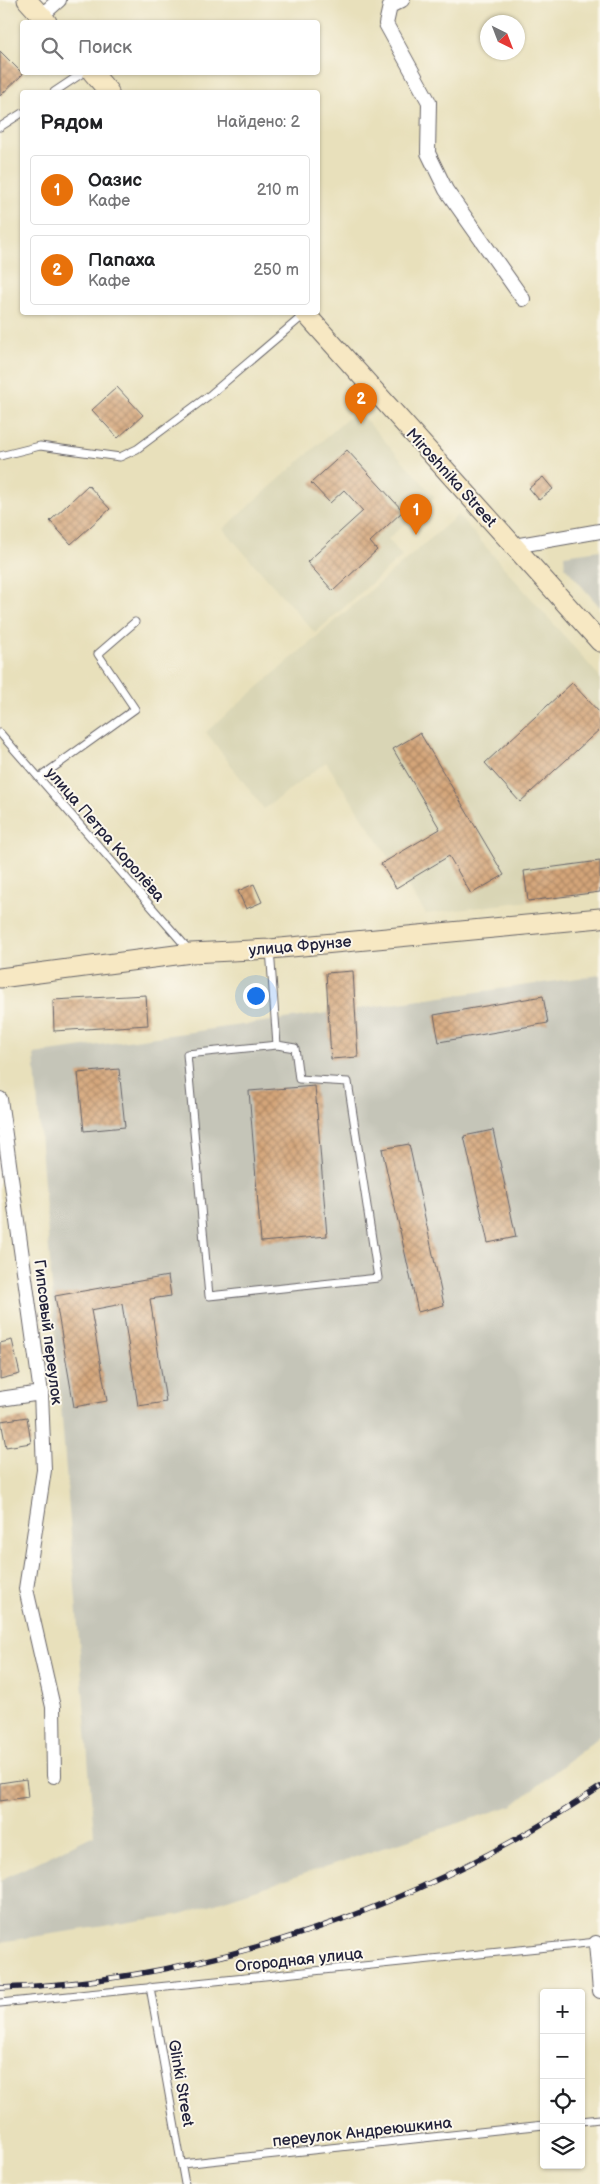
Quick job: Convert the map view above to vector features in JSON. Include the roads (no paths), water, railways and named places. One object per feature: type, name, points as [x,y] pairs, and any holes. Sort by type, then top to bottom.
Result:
[{"type":"main road","points":[[27,0],[44,19]]},
{"type":"main road","points":[[95,75],[108,90]]},
{"type":"main road","name":"Miroshnika Street","points":[[306,315],[600,642]]},
{"type":"main road","name":"улица Фрунзе","points":[[0,978],[191,953],[270,949],[600,918]]},
{"type":"street","points":[[44,19],[59,0]]},
{"type":"street","points":[[402,0],[390,6],[386,24],[429,102],[428,153],[446,190],[523,299]]},
{"type":"street","points":[[514,546],[600,532]]},
{"type":"street","name":"Гипсовый переулок","points":[[0,1099],[41,1393],[44,1470],[26,1589],[53,1707],[54,1776]]},
{"type":"street","points":[[0,1399],[41,1393]]},
{"type":"street","points":[[598,1942],[600,1991]]},
{"type":"lane","points":[[57,90],[80,75]]},
{"type":"lane","points":[[0,127],[20,114]]},
{"type":"lane","points":[[0,456],[40,446],[120,458],[137,449],[211,394],[302,315]]},
{"type":"lane","points":[[39,778],[136,709],[98,654],[135,622]]},
{"type":"lane","name":"улица Петра Королёва","points":[[0,733],[191,953]]},
{"type":"lane","points":[[270,949],[276,1045]]},
{"type":"lane","points":[[276,1045],[295,1048],[299,1078],[348,1082],[378,1278],[209,1296],[187,1054],[276,1045]]},
{"type":"lane","name":"Огородная улица","points":[[0,2003],[598,1942]]},
{"type":"lane","name":"Glinki Street","points":[[150,1987],[186,2184]]},
{"type":"lane","points":[[585,2121],[600,2119]]},
{"type":"lane","name":"переулок Андреюшкина","points":[[182,2164],[540,2125]]},
{"type":"railway","points":[[0,1988],[79,1982],[158,1970],[237,1952],[314,1929],[390,1901],[463,1867],[533,1829],[600,1787]]},
{"type":"place","name":"Папаха","points":[[361,424]]},
{"type":"place","name":"Оазис","points":[[416,535]]}]
